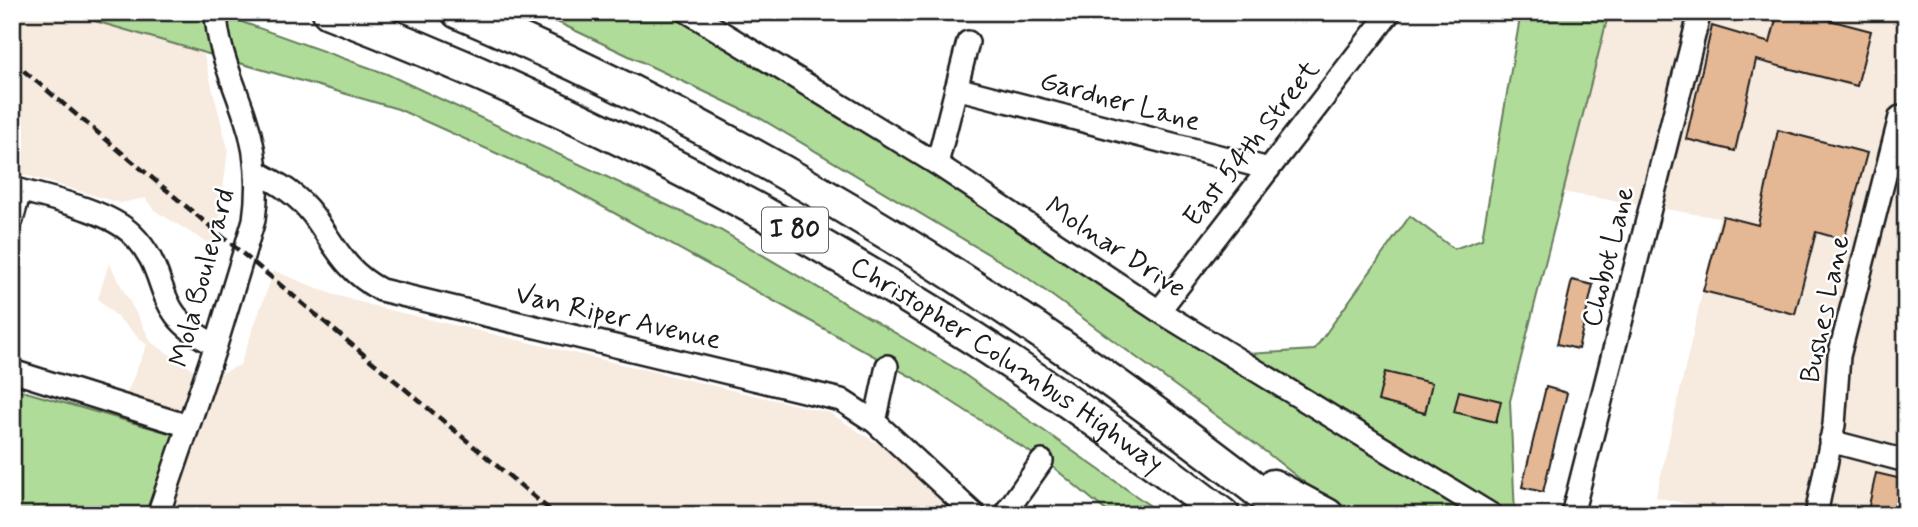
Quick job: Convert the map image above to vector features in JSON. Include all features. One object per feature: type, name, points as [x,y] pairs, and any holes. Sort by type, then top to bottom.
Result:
[{"type":"highway","name":"Christopher Columbus Highway","points":[[329,12],[554,106],[665,160],[802,234],[1005,358],[1130,444],[1223,515]]},
{"type":"highway","name":"Christopher Columbus Highway","points":[[458,12],[646,98],[839,202],[1036,326],[1210,452],[1289,515]]},
{"type":"highway","points":[[1210,452],[1326,515]]},
{"type":"street","name":"Mola Boulevard","points":[[158,515],[216,345],[254,220],[257,172],[246,118],[222,52],[216,12]]},
{"type":"street","name":"Molnar Drive","points":[[688,12],[712,18],[1159,311],[1492,515]]},
{"type":"street","name":"East 54th Street","points":[[1159,311],[1390,12]]},
{"type":"street","name":"Chobot Lane","points":[[1572,515],[1700,12]]},
{"type":"street","points":[[937,164],[968,42]]},
{"type":"street","name":"Gardner Lane","points":[[956,88],[1269,169]]},
{"type":"street","name":"Bushes Lane","points":[[1816,515],[1830,441],[1839,356],[1900,117]]},
{"type":"street","name":"Van Riper Avenue","points":[[257,172],[296,196],[312,214],[345,264],[362,280],[381,290],[797,387],[841,400],[876,422],[975,515]]},
{"type":"street","points":[[12,220],[16,190],[85,210],[130,232],[145,249],[175,318],[216,345]]},
{"type":"street","points":[[876,422],[887,366]]},
{"type":"street","points":[[12,371],[188,426]]},
{"type":"street","points":[[1830,441],[1906,461]]},
{"type":"street","points":[[1004,515],[1042,461]]},
{"type":"shaded area","points":[[12,12],[64,12],[203,52],[228,149],[216,248],[154,210],[145,198],[120,203],[12,171]]},
{"type":"shaded area","points":[[1609,12],[1906,12],[1906,515],[1735,515],[1656,497],[1719,218],[1562,192]]},
{"type":"shaded area","points":[[109,263],[152,343],[208,379],[240,365],[274,271],[332,294],[381,308],[830,413],[884,448],[960,515],[157,515],[183,437],[117,416],[147,345],[98,299]]},
{"type":"green space","points":[[64,12],[214,12],[387,74],[720,230],[958,370],[1163,515],[1111,515],[1053,467],[921,382],[547,176],[398,109]]},
{"type":"green space","points":[[536,12],[672,12],[1232,355],[1314,350],[1410,216],[1454,249],[1482,239],[1521,12],[1609,12],[1510,401],[1515,515],[1345,515],[1266,452],[1025,276],[758,117]]},
{"type":"green space","points":[[12,388],[183,437],[157,515],[12,515]]},
{"type":"building","points":[[1778,12],[1799,12],[1871,31],[1857,86],[1756,60],[1735,151],[1686,139],[1712,26],[1770,43]]},
{"type":"building","points":[[1778,130],[1867,153],[1844,240],[1816,232],[1795,314],[1703,291],[1723,216],[1758,225]]},
{"type":"building","points":[[1572,280],[1593,285],[1578,349],[1557,344]]},
{"type":"building","points":[[1385,372],[1432,383],[1425,413],[1378,401]]},
{"type":"building","points":[[1546,387],[1567,393],[1543,492],[1522,487]]},
{"type":"building","points":[[1459,391],[1501,401],[1496,422],[1454,412]]},
{"type":"building","points":[[1876,473],[1906,480],[1906,515],[1867,515]]},
{"type":"railway","points":[[12,61],[556,515]]}]
